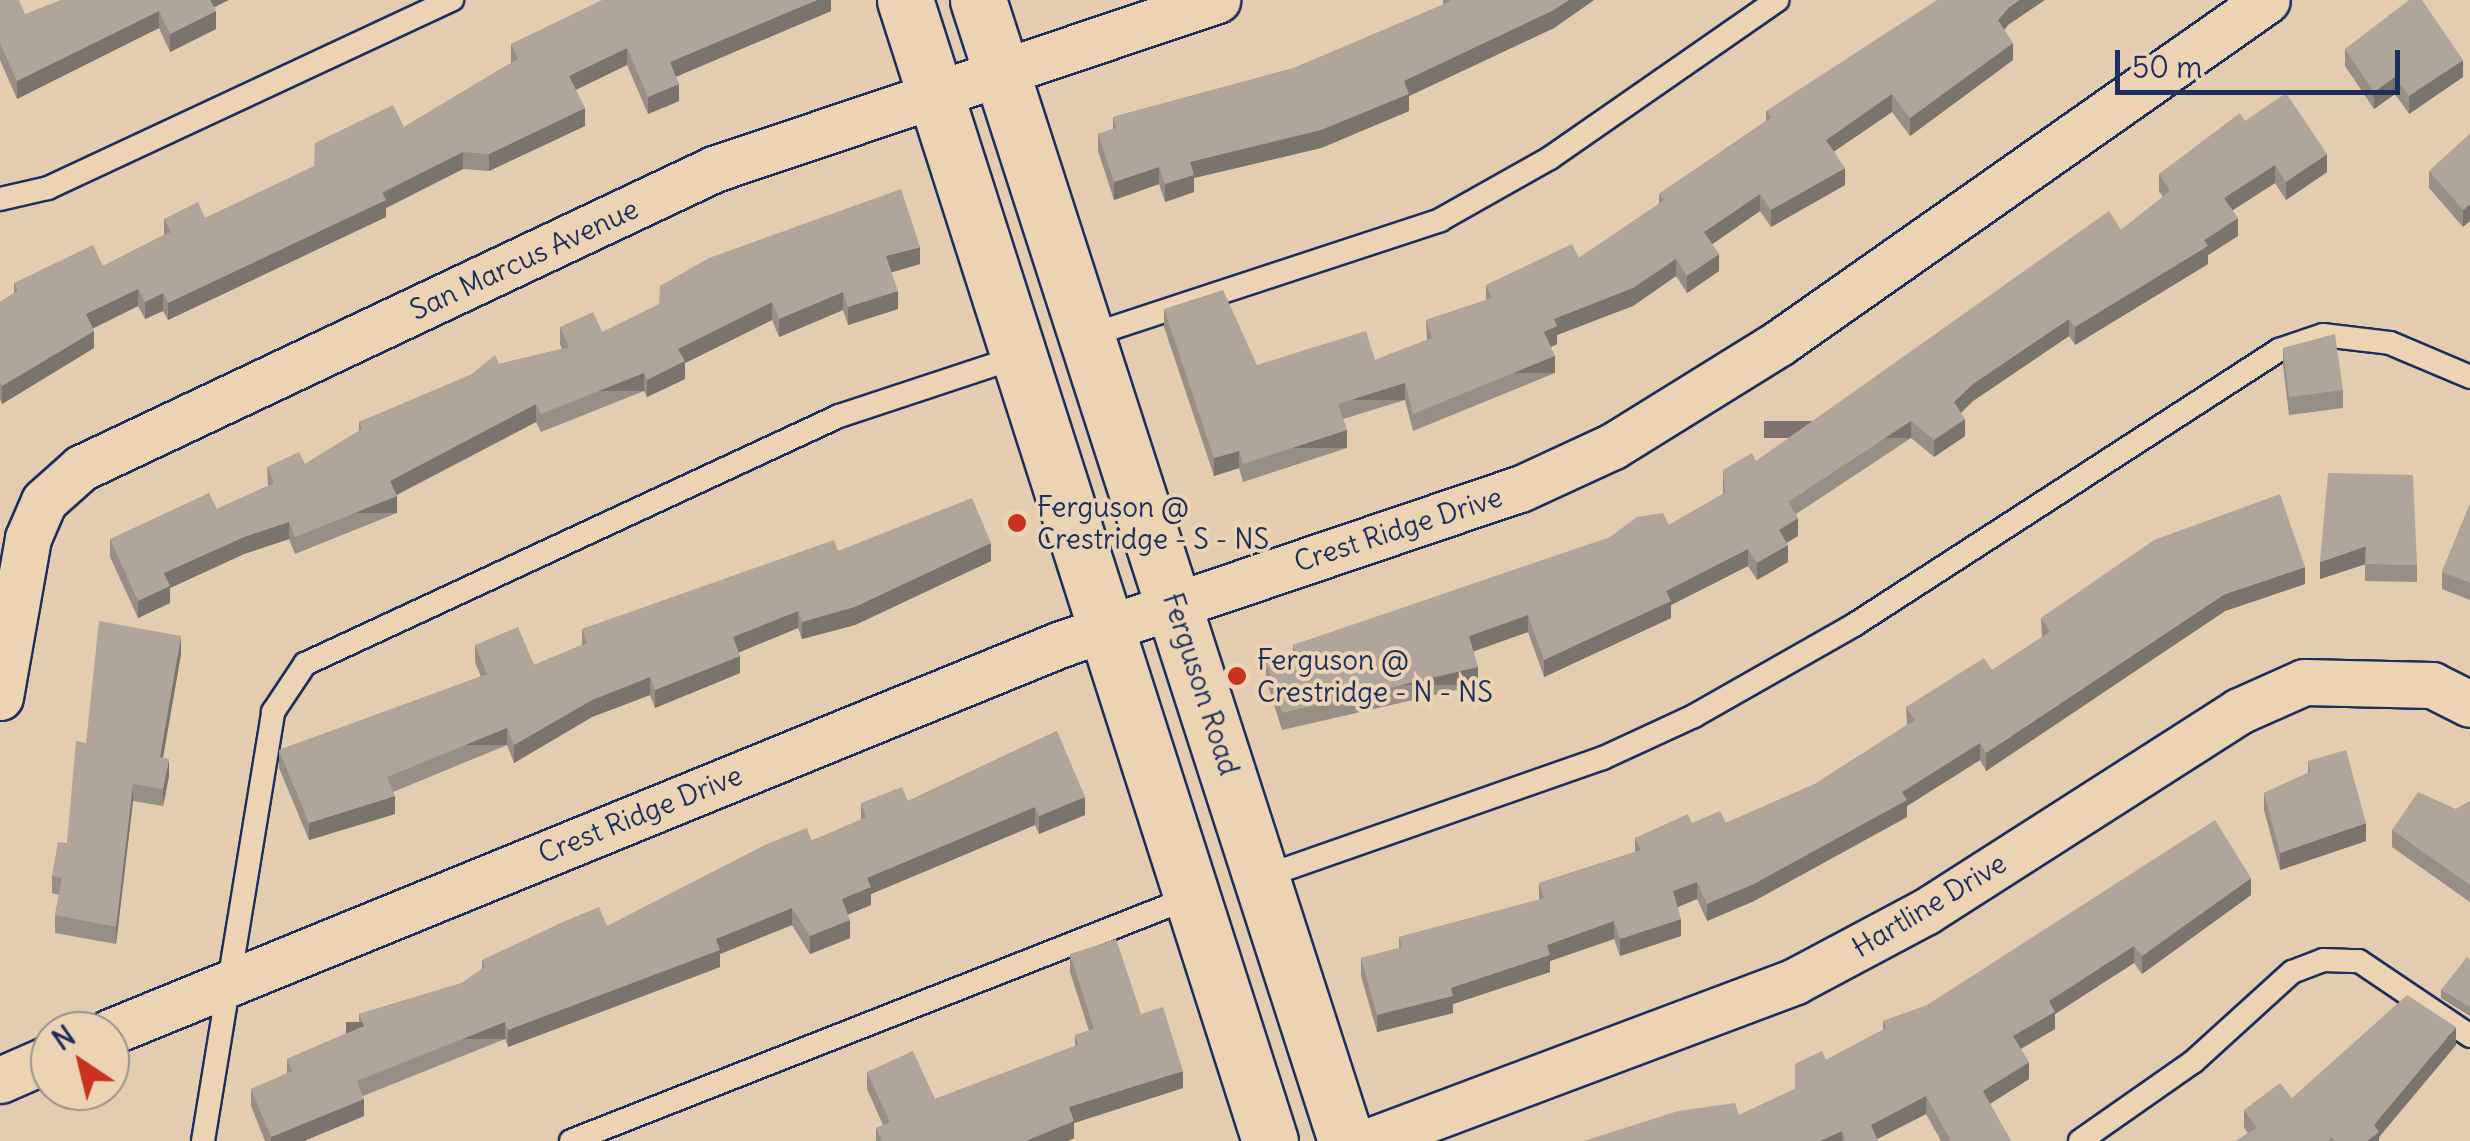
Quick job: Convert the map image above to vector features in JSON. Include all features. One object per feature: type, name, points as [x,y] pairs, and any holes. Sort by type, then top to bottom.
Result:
[{"type":"main road","points":[[905,0],[1109,626],[1270,1141]]},
{"type":"main road","name":"Ferguson Road","points":[[978,0],[1346,1141]]},
{"type":"street","name":"San Marcus Avenue","points":[[0,697],[28,538],[44,500],[81,468],[714,169],[1218,0]]},
{"type":"street","name":"Crest Ridge Drive","points":[[130,1023],[1109,626],[1520,488],[1613,446],[1779,343],[2267,0]]},
{"type":"street","name":"Hartline Drive","points":[[1370,1141],[1795,982],[1925,912],[2239,711],[2304,682],[2432,685],[2470,704]]},
{"type":"street","points":[[0,1080],[30,1067]]},
{"type":"lane","points":[[0,199],[48,188],[452,0]]},
{"type":"lane","points":[[1088,336],[1440,220],[1550,158],[1777,0]]},
{"type":"lane","points":[[1262,876],[1603,758],[1694,716],[1839,634],[2279,350],[2323,336],[2390,342],[2470,377]]},
{"type":"lane","points":[[202,1141],[232,979],[273,712],[305,664],[838,416],[1020,356]]},
{"type":"lane","points":[[571,1141],[1192,896]]},
{"type":"lane","points":[[2080,1141],[2193,1062],[2292,972],[2323,960],[2358,960],[2470,1036]]},
{"type":"building","points":[[0,0],[19,0],[25,14],[61,0],[210,0],[216,11],[170,34],[159,11],[17,81],[0,43]]},
{"type":"building","points":[[602,0],[817,0],[670,62],[679,84],[648,97],[627,48],[569,76],[585,108],[489,154],[463,152],[382,192],[386,200],[168,303],[163,293],[145,302],[138,289],[86,314],[94,331],[2,386],[0,383],[0,302],[18,291],[14,283],[93,245],[103,266],[171,232],[164,219],[198,202],[205,218],[314,166],[315,143],[393,105],[404,127],[518,59],[511,44]]},
{"type":"building","points":[[1450,0],[1569,0],[1404,81],[1409,94],[1321,130],[1190,162],[1194,175],[1165,184],[1159,167],[1114,182],[1098,134],[1116,128],[1113,117],[1294,68]]},
{"type":"building","points":[[1937,0],[2019,0],[1998,20],[2013,43],[1910,118],[1892,94],[1826,140],[1845,168],[1771,210],[1760,194],[1704,232],[1719,254],[1687,276],[1676,259],[1633,288],[1554,319],[1557,326],[1544,332],[1555,356],[1413,414],[1405,383],[1338,404],[1347,430],[1243,464],[1239,451],[1214,458],[1164,309],[1223,290],[1257,365],[1366,331],[1375,360],[1432,338],[1426,320],[1492,298],[1486,285],[1572,244],[1579,258],[1664,200],[1659,194],[1771,118],[1766,111]]},
{"type":"building","points":[[2409,0],[2422,0],[2463,60],[2409,96],[2395,77],[2374,92],[2345,49]]},
{"type":"building","points":[[2286,93],[2327,154],[2286,182],[2275,165],[2224,198],[2238,218],[2204,240],[2208,246],[2075,327],[2069,319],[1973,384],[1954,402],[1965,419],[1934,440],[1911,421],[1788,502],[1798,518],[1779,530],[1788,545],[1757,563],[1748,549],[1666,591],[1671,601],[1544,660],[1528,615],[1469,636],[1478,667],[1282,713],[1266,662],[1295,652],[1293,645],[1610,537],[1637,517],[1663,513],[1669,525],[1725,493],[1723,470],[1752,453],[1756,461],[2109,211],[2121,230],[2170,191],[2159,174],[2240,113],[2245,121]]},
{"type":"building","points":[[2470,134],[2470,204],[2463,210],[2429,171]]},
{"type":"building","points":[[901,189],[920,247],[886,256],[898,291],[848,307],[843,292],[779,319],[772,302],[678,349],[685,361],[647,380],[644,373],[541,414],[536,404],[390,481],[397,496],[295,537],[289,522],[244,537],[164,573],[170,586],[138,601],[110,539],[209,493],[217,509],[274,483],[267,467],[299,452],[305,464],[362,429],[359,422],[472,374],[495,355],[499,364],[569,347],[560,327],[593,312],[602,332],[659,304],[660,286],[709,258]]},
{"type":"building","points":[[2335,334],[2343,390],[2289,397],[2283,348]]},
{"type":"building","points":[[2328,473],[2413,475],[2417,565],[2365,564],[2366,546],[2320,562]]},
{"type":"building","points":[[2280,494],[2305,567],[2225,594],[1986,753],[1980,743],[1902,792],[1907,800],[1754,884],[1707,904],[1697,882],[1673,891],[1681,919],[1620,939],[1614,921],[1547,945],[1550,955],[1451,988],[1453,996],[1377,1015],[1361,958],[1402,947],[1399,937],[1544,898],[1539,883],[1641,850],[1635,838],[1688,814],[1692,823],[1720,811],[1726,823],[1815,784],[1915,720],[1906,707],[1984,658],[1992,670],[2050,632],[2041,618],[2154,540]]},
{"type":"building","points":[[972,498],[991,543],[855,607],[802,622],[798,611],[733,637],[740,656],[655,690],[650,677],[592,700],[514,745],[507,728],[387,777],[395,796],[309,823],[279,750],[487,674],[475,645],[518,627],[534,665],[587,643],[582,629],[834,540],[838,551]]},
{"type":"building","points":[[2470,504],[2470,583],[2442,572]]},
{"type":"building","points":[[99,621],[181,636],[160,757],[169,759],[163,789],[133,784],[116,927],[55,915],[62,878],[52,876],[58,842],[67,843],[76,741],[86,743]]},
{"type":"building","points":[[1057,731],[1085,797],[1039,816],[1035,807],[867,878],[871,887],[842,899],[850,920],[810,936],[792,908],[716,939],[720,950],[508,1030],[505,1022],[357,1081],[364,1099],[271,1137],[251,1089],[292,1071],[287,1059],[364,1026],[359,1014],[462,983],[485,967],[482,960],[599,907],[607,926],[767,844],[807,828],[812,841],[866,817],[861,803],[902,787],[908,801]]},
{"type":"building","points":[[2346,750],[2366,823],[2280,853],[2264,793],[2310,772],[2308,761]]},
{"type":"building","points":[[2418,792],[2456,809],[2470,801],[2470,885],[2392,830]]},
{"type":"building","points":[[2215,820],[2251,878],[2142,956],[2134,946],[2049,1001],[2055,1012],[2013,1036],[2029,1062],[1983,1091],[2011,1141],[1951,1141],[1926,1096],[1871,1125],[1878,1141],[1846,1141],[1842,1131],[1820,1141],[1584,1141],[1678,1111],[1735,1103],[1739,1115],[1795,1089],[1795,1064],[1822,1051],[1826,1060],[1886,1028],[1883,1021],[1927,1005]]},
{"type":"building","points":[[1116,939],[1141,1014],[1163,1007],[1183,1071],[1069,1107],[1074,1121],[1026,1141],[882,1141],[876,1128],[890,1122],[867,1072],[913,1051],[935,1099],[1078,1045],[1075,1035],[1094,1029],[1070,954]]},
{"type":"building","points":[[2467,957],[2470,960],[2470,1007],[2441,990]]},
{"type":"building","points":[[2407,995],[2456,1027],[2374,1125],[2379,1132],[2367,1141],[2335,1141],[2332,1137],[2327,1141],[2236,1141],[2257,1128],[2244,1110],[2280,1083],[2292,1098]]},
{"type":"place","name":"Ferguson @ Crestridge - S - NS","points":[[1017,523]]},
{"type":"place","name":"Ferguson @ Crestridge - N - NS","points":[[1237,676]]}]
